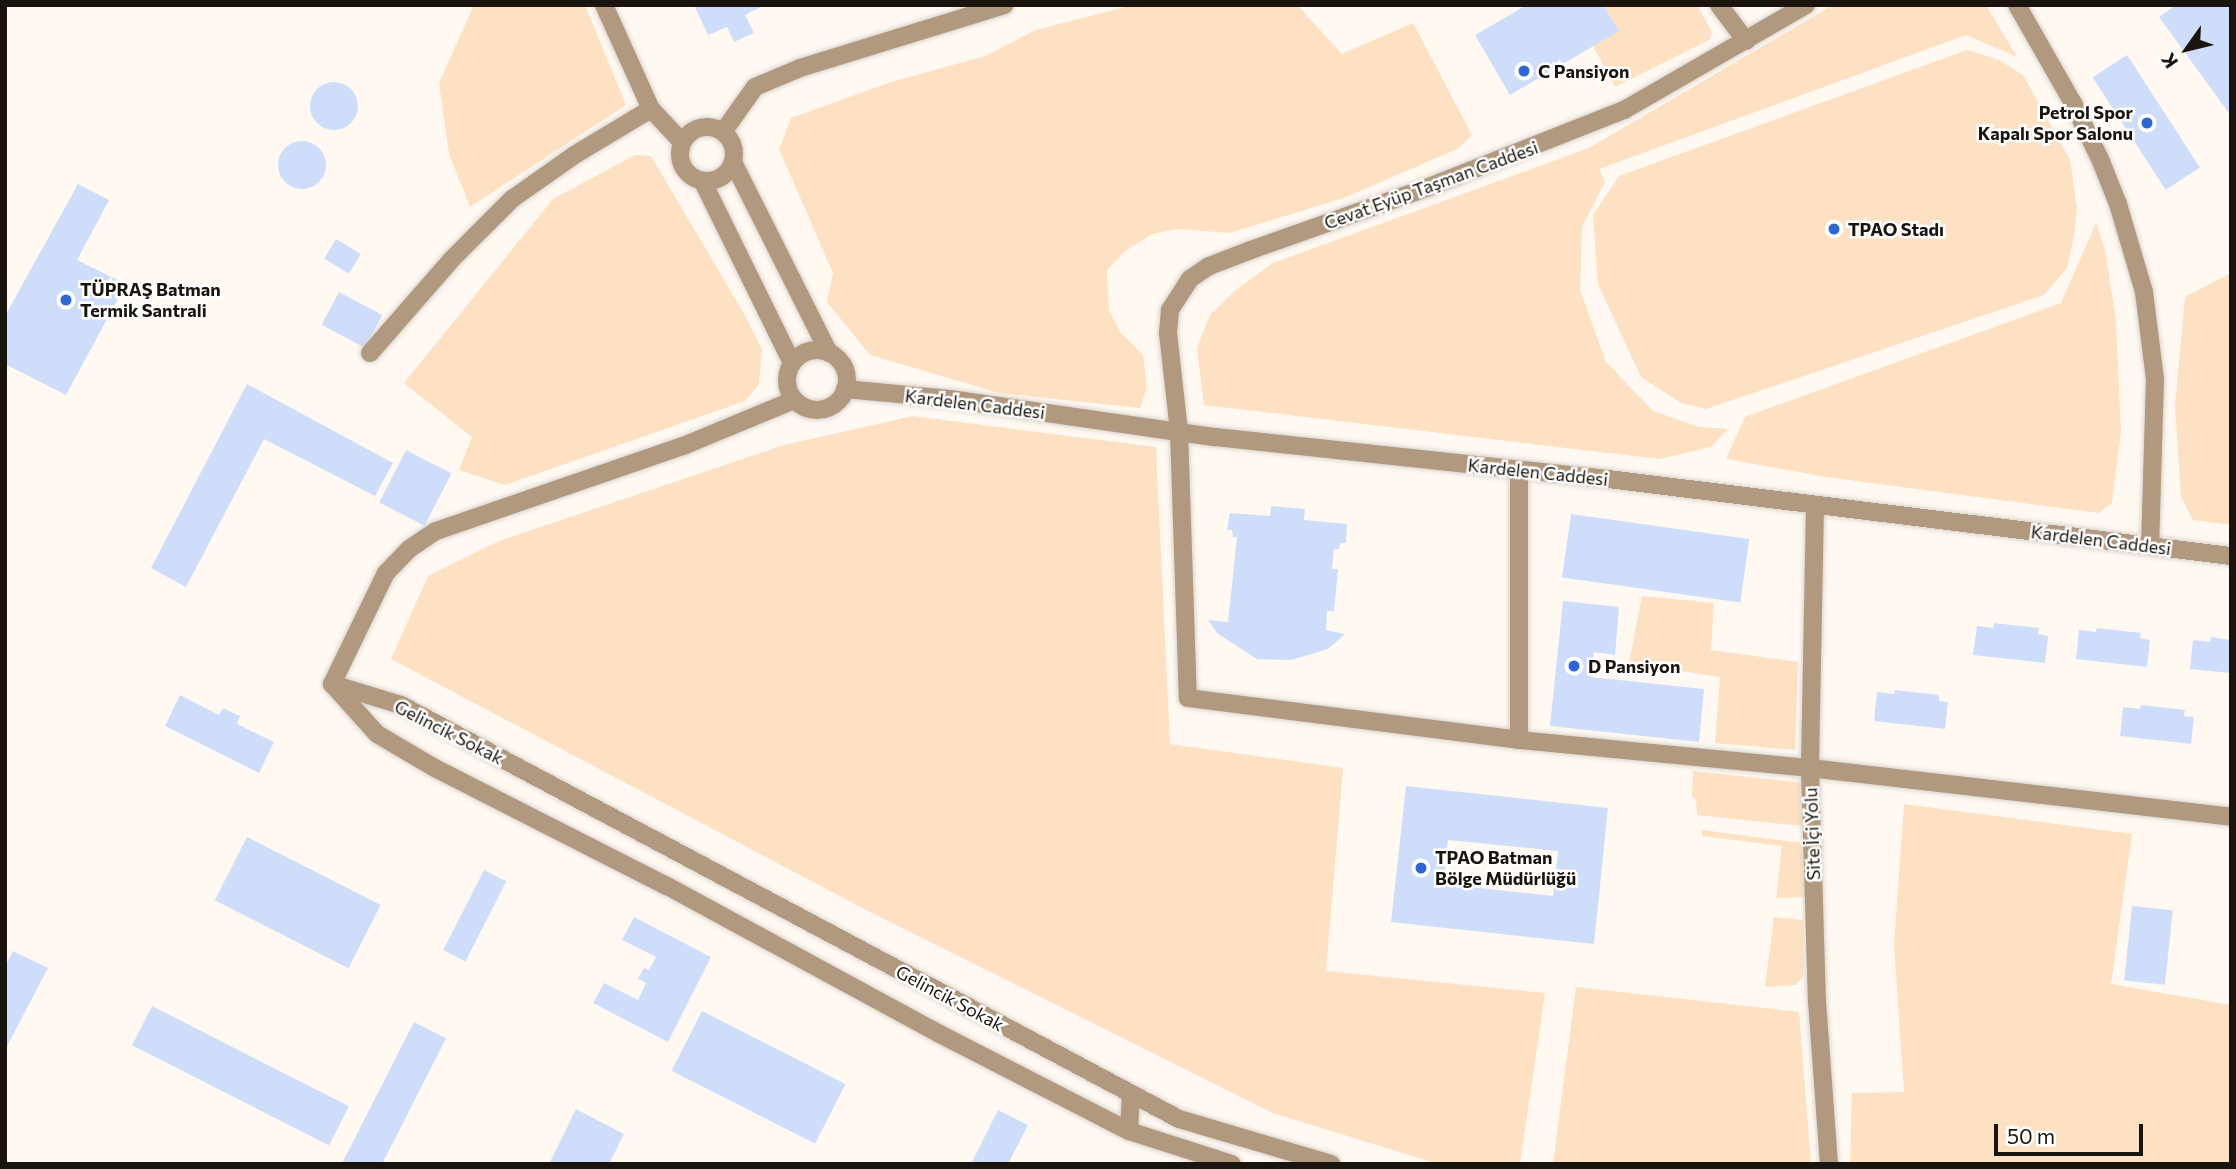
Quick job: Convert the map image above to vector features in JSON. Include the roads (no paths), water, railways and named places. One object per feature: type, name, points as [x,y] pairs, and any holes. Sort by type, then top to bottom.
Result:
[{"type":"street","points":[[604,5],[651,109],[682,142]]},
{"type":"street","points":[[723,132],[755,87],[800,68],[1005,5]]},
{"type":"street","points":[[1719,5],[1746,41]]},
{"type":"street","name":"Cevat Eyüp Taşman Caddesi","points":[[1519,740],[1188,698],[1179,431],[1167,333],[1170,310],[1190,279],[1209,266],[1429,187],[1624,110],[1806,5]]},
{"type":"street","points":[[2017,5],[2073,103],[2100,159],[2144,292],[2155,379],[2150,546]]},
{"type":"street","points":[[370,353],[452,259],[512,199],[576,154],[651,109]]},
{"type":"street","points":[[733,162],[725,175],[703,182],[694,179],[682,167],[679,150],[682,142],[695,129],[714,128],[723,132],[733,145],[733,162],[829,353],[842,364],[847,381],[835,404],[819,410],[810,410],[794,400],[787,382],[792,363],[809,351],[829,353]]},
{"type":"street","points":[[703,182],[792,363]]},
{"type":"street","name":"Kardelen Caddesi","points":[[845,389],[950,399],[1179,431],[2231,556]]},
{"type":"street","points":[[332,684],[386,573],[409,549],[436,531],[683,446],[794,400]]},
{"type":"street","points":[[1519,470],[1519,740],[1810,768],[2231,817]]},
{"type":"street","name":"Site İçi Yolu","points":[[1815,505],[1810,768],[1817,1000],[1829,1164]]},
{"type":"street","name":"Gelincik Sokak","points":[[332,684],[401,705],[1179,1119],[1331,1164]]},
{"type":"street","name":"Gelincik Sokak","points":[[332,684],[377,734],[435,768],[667,886],[940,1034],[1129,1131],[1232,1164]]},
{"type":"street","points":[[1129,1131],[1131,1094]]},
{"type":"place","name":"C Pansiyon","points":[[1524,71]]},
{"type":"place","name":"Petrol Spor Kapalı Spor Salonu","points":[[2147,123]]},
{"type":"place","name":"TPAO Stadı","points":[[1834,229]]},
{"type":"place","name":"TÜPRAŞ Batman Termik Santrali","points":[[66,300]]},
{"type":"place","name":"D Pansiyon","points":[[1574,666]]},
{"type":"place","name":"TPAO Batman Bölge Müdürlüğü","points":[[1421,868]]}]
